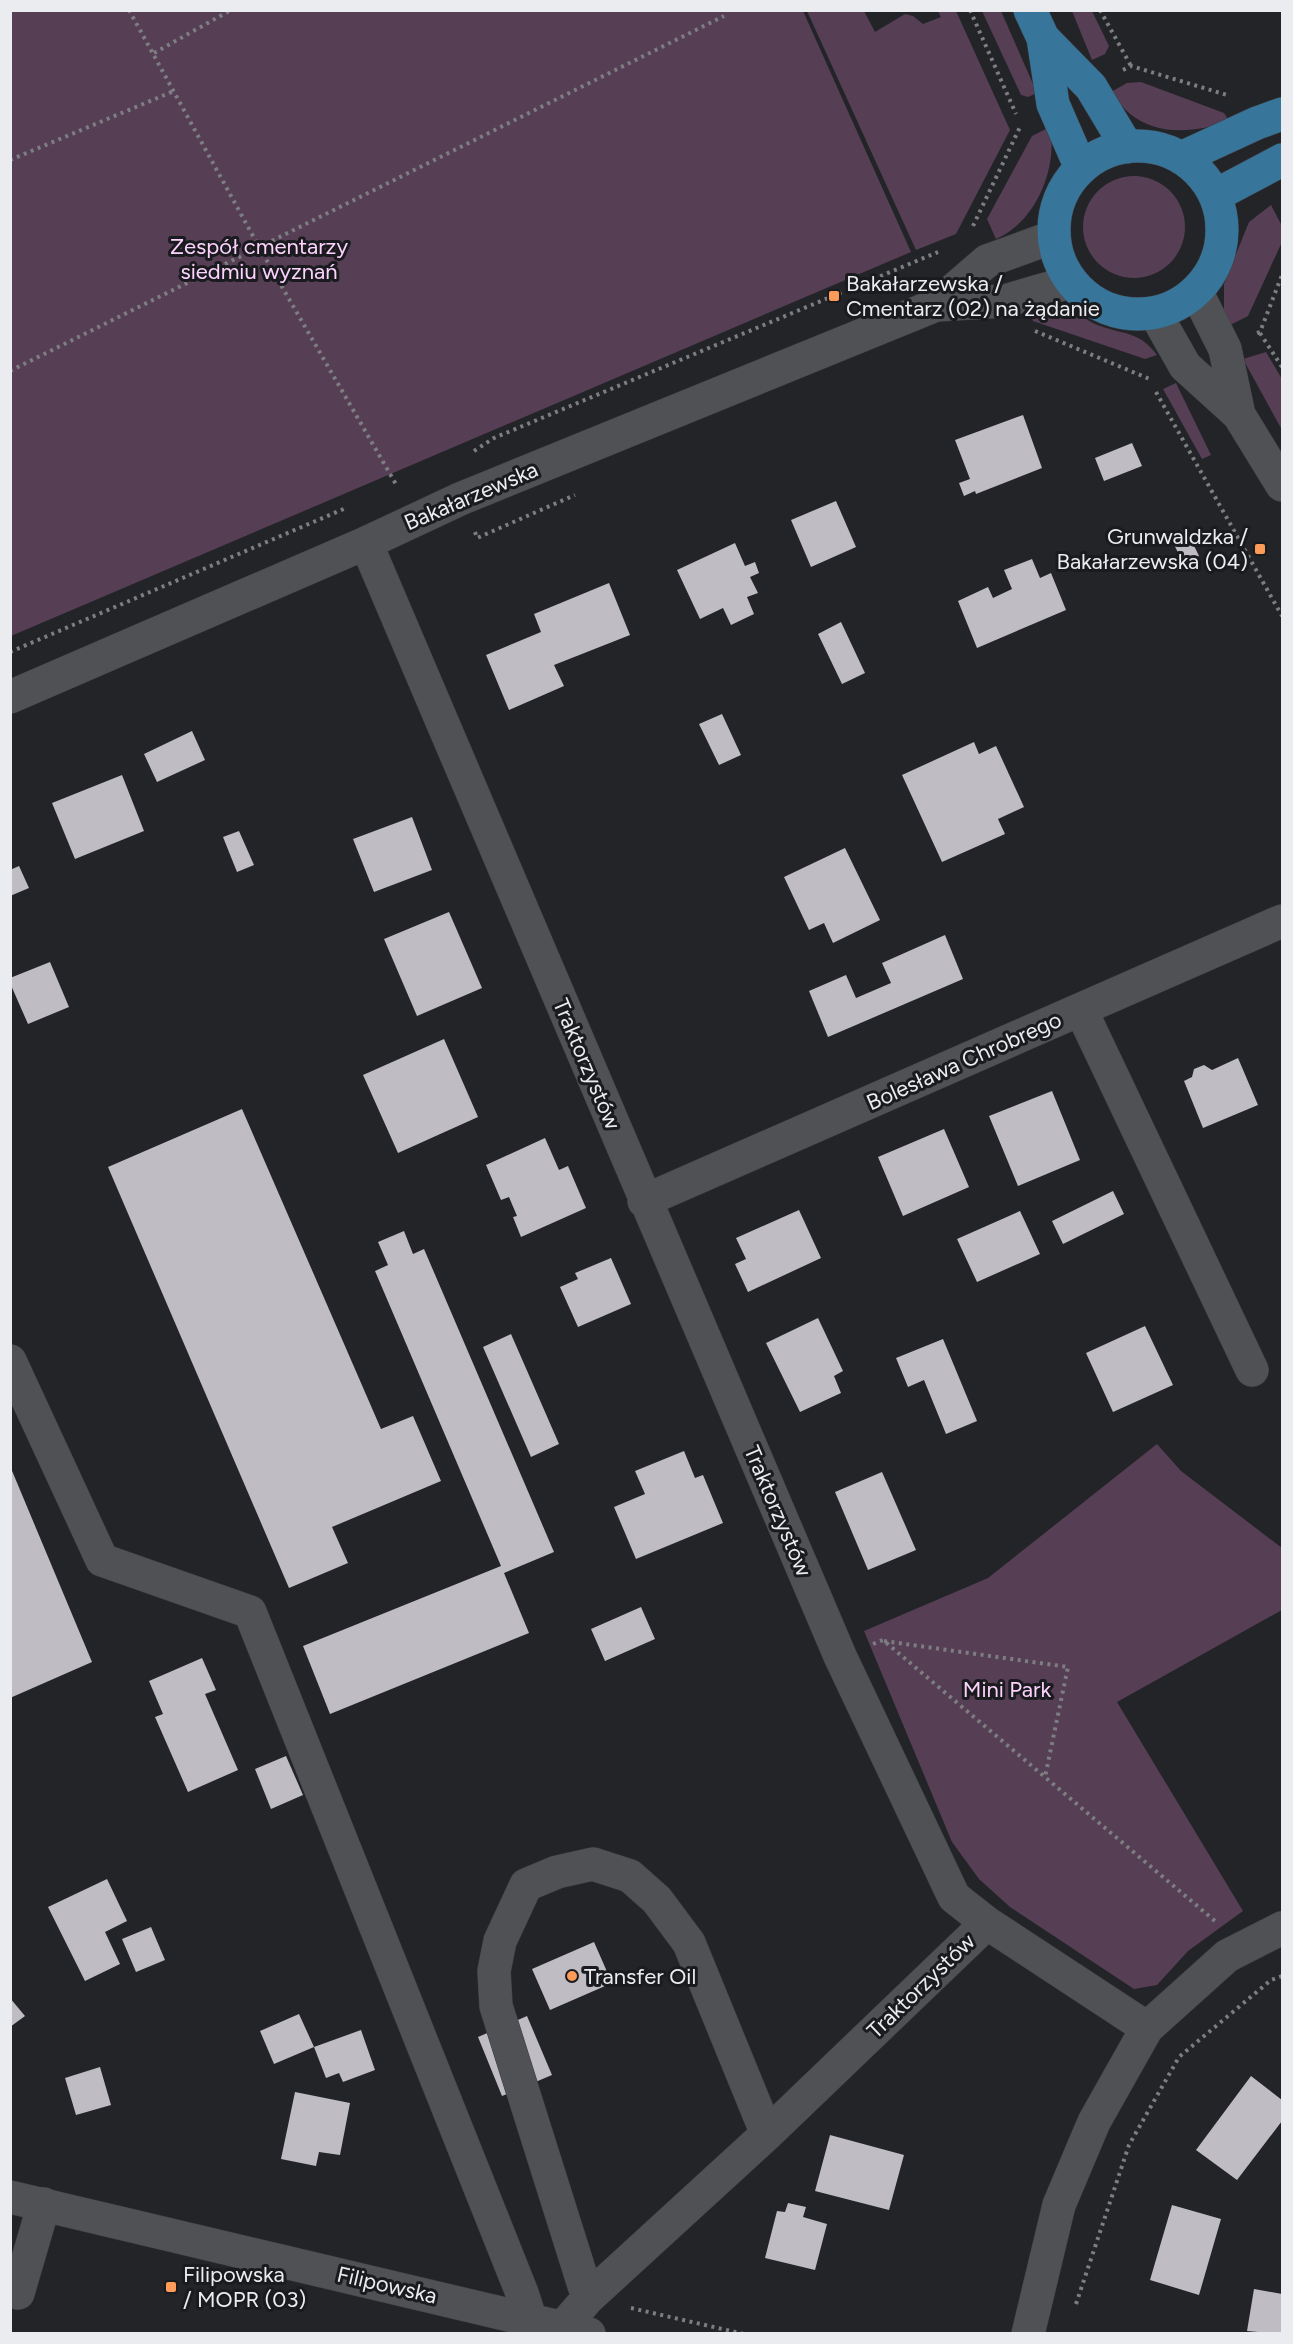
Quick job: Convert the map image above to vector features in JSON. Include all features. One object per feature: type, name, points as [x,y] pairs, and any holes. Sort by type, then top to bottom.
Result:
[{"type":"main road","points":[[1036,24],[1053,104],[1080,166]]},
{"type":"main road","points":[[1036,24],[1091,87],[1127,147]]},
{"type":"main road","points":[[1181,158],[1270,119]]},
{"type":"main road","points":[[1127,147],[1153,147],[1166,150],[1181,158],[1198,171],[1216,195],[1223,219],[1221,241],[1213,268],[1196,291],[1177,305],[1155,313],[1124,314],[1094,303],[1071,282],[1058,261],[1053,237],[1056,209],[1067,183],[1080,166],[1106,153],[1127,147]]},
{"type":"main road","points":[[1216,195],[1282,160]]},
{"type":"street","name":"Bakałarzewska","points":[[10,697],[366,543],[460,499],[936,305],[987,261],[1053,237]]},
{"type":"street","name":"Bakałarzewska","points":[[936,305],[1005,301],[1071,282]]},
{"type":"street","points":[[1196,291],[1225,349],[1239,415]]},
{"type":"street","points":[[1155,313],[1185,366],[1239,415],[1282,483]]},
{"type":"street","name":"Traktorzystów","points":[[366,543],[644,1201],[840,1656],[954,1897],[987,1923],[767,2134],[588,2298],[576,2330]]},
{"type":"street","name":"Bolesława Chrobrego","points":[[644,1201],[1282,921]]},
{"type":"street","points":[[1081,1010],[1252,1370]]},
{"type":"street","points":[[10,1361],[102,1560],[250,1612],[530,2318]]},
{"type":"street","points":[[588,2298],[496,2007],[494,1971],[501,1941],[526,1885],[557,1872],[593,1864],[630,1876],[657,1900],[689,1943],[767,2134]]},
{"type":"street","points":[[987,1923],[1147,2028]]},
{"type":"street","points":[[1028,2334],[1059,2205],[1094,2122],[1147,2028],[1227,1956],[1282,1928]]},
{"type":"street","name":"Filipowska","points":[[10,2196],[576,2330]]},
{"type":"street","points":[[10,2291],[18,2294],[44,2204]]},
{"type":"path","points":[[129,10],[259,247],[398,486]]},
{"type":"path","points":[[154,53],[231,10]]},
{"type":"path","points":[[970,10],[1021,125],[1053,104]]},
{"type":"path","points":[[1100,10],[1131,66],[1241,99],[1270,119]]},
{"type":"path","points":[[10,371],[724,16]]},
{"type":"path","points":[[1091,87],[1131,66]]},
{"type":"path","points":[[10,160],[174,91]]},
{"type":"path","points":[[465,457],[494,438],[949,248]]},
{"type":"path","points":[[1260,332],[1282,367]]},
{"type":"path","points":[[1150,381],[1282,616]]},
{"type":"path","points":[[883,1640],[1246,1946]]},
{"type":"path","points":[[840,1656],[883,1640],[1068,1667],[1045,1777]]},
{"type":"path","points":[[1073,2311],[1129,2145],[1179,2057],[1271,1980],[1282,1976]]},
{"type":"green space","name":"Zespół cmentarzy siedmiu wyznań","points":[[11,10],[803,11],[911,252],[11,636]]},
{"type":"green space","points":[[807,11],[864,11],[875,32],[905,14],[913,16],[923,24],[941,17],[938,11],[956,11],[1010,130],[956,234],[916,250]]},
{"type":"green space","points":[[982,11],[1001,11],[1037,93],[1028,97],[1021,95]]},
{"type":"green space","points":[[1072,11],[1092,11],[1109,46],[1105,54],[1092,60]]},
{"type":"green space","points":[[1141,82],[1224,113],[1229,121],[1204,128],[1178,130],[1153,126],[1141,121],[1127,112],[1111,92],[1127,83]]},
{"type":"green space","points":[[1050,127],[1051,159],[1041,192],[1033,207],[1022,220],[1010,231],[996,239],[987,219],[1032,136]]},
{"type":"green space","points":[[1134,176],[1153,180],[1170,191],[1181,208],[1185,227],[1181,246],[1170,263],[1153,274],[1134,278],[1115,274],[1098,263],[1087,246],[1083,227],[1087,208],[1098,191],[1115,180]]},
{"type":"green space","points":[[1271,205],[1282,226],[1282,242],[1248,316],[1230,325],[1224,310],[1224,284],[1249,222]]},
{"type":"green space","points":[[1049,305],[1069,309],[1096,325],[1138,338],[1157,355],[1145,359],[1033,321],[1028,306]]},
{"type":"green space","points":[[1266,352],[1282,379],[1282,430],[1243,359]]},
{"type":"green space","points":[[1176,383],[1211,455],[1202,459],[1163,389]]},
{"type":"green space","name":"Mini Park","points":[[1157,1444],[1181,1471],[1282,1548],[1282,1610],[1117,1702],[1243,1911],[1188,1951],[1157,1985],[1134,1989],[1010,1907],[979,1879],[952,1842],[864,1631],[988,1578]]},
{"type":"building","points":[[1023,415],[1042,468],[976,494],[975,491],[964,496],[959,483],[970,479],[955,440]]},
{"type":"building","points":[[1132,443],[1142,466],[1104,481],[1095,458]]},
{"type":"building","points":[[836,501],[856,547],[811,567],[791,520]]},
{"type":"building","points":[[1186,529],[1199,556],[1183,563],[1170,536]]},
{"type":"building","points":[[735,543],[745,566],[755,562],[759,573],[750,577],[758,593],[747,597],[754,614],[731,625],[723,608],[700,619],[677,570]]},
{"type":"building","points":[[1032,559],[1040,578],[1051,573],[1066,610],[977,648],[958,601],[988,587],[993,598],[1012,589],[1004,570]]},
{"type":"building","points":[[609,583],[630,635],[554,665],[564,686],[509,710],[486,655],[541,632],[534,614]]},
{"type":"building","points":[[841,622],[865,673],[842,684],[818,634]]},
{"type":"building","points":[[722,714],[741,755],[719,765],[699,724]]},
{"type":"building","points":[[192,731],[205,760],[157,782],[144,754]]},
{"type":"building","points":[[974,742],[979,754],[996,746],[1024,807],[998,819],[1005,834],[942,862],[902,775]]},
{"type":"building","points":[[122,775],[144,831],[75,859],[52,803]]},
{"type":"building","points":[[412,817],[432,870],[374,892],[353,839]]},
{"type":"building","points":[[239,831],[254,865],[237,872],[223,837]]},
{"type":"building","points":[[845,848],[880,920],[833,943],[824,923],[809,930],[784,877]]},
{"type":"building","points":[[19,866],[29,888],[10,896],[10,870]]},
{"type":"building","points":[[449,912],[482,988],[417,1016],[384,939]]},
{"type":"building","points":[[945,935],[963,979],[828,1037],[809,991],[846,975],[856,998],[891,983],[882,963]]},
{"type":"building","points":[[50,962],[69,1007],[28,1024],[10,983],[10,978]]},
{"type":"building","points":[[444,1039],[478,1117],[398,1153],[363,1075]]},
{"type":"building","points":[[1238,1058],[1258,1105],[1203,1128],[1184,1081],[1192,1077],[1194,1069],[1204,1065],[1212,1070]]},
{"type":"building","points":[[1052,1091],[1080,1160],[1018,1186],[989,1116]]},
{"type":"building","points":[[242,1109],[381,1429],[413,1416],[441,1481],[332,1527],[348,1563],[289,1588],[108,1167]]},
{"type":"building","points":[[944,1129],[969,1187],[903,1216],[878,1157]]},
{"type":"building","points":[[545,1138],[559,1170],[568,1166],[586,1208],[521,1237],[513,1217],[517,1216],[509,1197],[501,1200],[486,1165]]},
{"type":"building","points":[[1113,1191],[1124,1214],[1063,1244],[1052,1221]]},
{"type":"building","points":[[799,1210],[821,1258],[748,1292],[735,1264],[746,1259],[736,1238]]},
{"type":"building","points":[[1020,1211],[1040,1254],[977,1282],[957,1239]]},
{"type":"building","points":[[404,1231],[413,1254],[424,1249],[554,1552],[504,1573],[529,1633],[330,1714],[303,1646],[501,1566],[375,1271],[388,1265],[378,1242]]},
{"type":"building","points":[[611,1258],[631,1304],[578,1327],[560,1287],[578,1279],[575,1273]]},
{"type":"building","points":[[818,1318],[843,1371],[834,1376],[841,1393],[800,1412],[766,1343]]},
{"type":"building","points":[[1145,1326],[1173,1385],[1113,1412],[1086,1353]]},
{"type":"building","points":[[511,1334],[559,1444],[531,1457],[483,1347]]},
{"type":"building","points":[[943,1339],[977,1421],[946,1434],[924,1380],[908,1387],[896,1358]]},
{"type":"building","points":[[684,1451],[695,1478],[703,1475],[723,1523],[636,1559],[614,1507],[645,1494],[635,1471]]},
{"type":"building","points":[[10,1466],[92,1662],[10,1698]]},
{"type":"building","points":[[882,1472],[916,1550],[868,1570],[835,1492]]},
{"type":"building","points":[[641,1607],[655,1639],[605,1661],[591,1629]]},
{"type":"building","points":[[202,1658],[216,1690],[205,1694],[238,1770],[188,1792],[155,1717],[163,1714],[149,1681]]},
{"type":"building","points":[[286,1756],[303,1795],[271,1809],[255,1769]]},
{"type":"building","points":[[107,1879],[127,1921],[105,1932],[120,1964],[85,1981],[48,1907]]},
{"type":"building","points":[[151,1927],[165,1960],[136,1972],[122,1939]]},
{"type":"building","name":"Transfer Oil","points":[[594,1942],[612,1983],[550,2010],[532,1969]]},
{"type":"building","points":[[10,1998],[25,2016],[10,2027]]},
{"type":"building","points":[[299,2014],[314,2047],[274,2064],[260,2031]]},
{"type":"building","points":[[527,2016],[552,2075],[502,2096],[478,2037]]},
{"type":"building","points":[[361,2030],[375,2070],[343,2082],[339,2073],[326,2078],[314,2047]]},
{"type":"building","points":[[100,2067],[111,2105],[76,2115],[65,2078]]},
{"type":"building","points":[[1251,2076],[1282,2100],[1282,2121],[1237,2180],[1196,2150]]},
{"type":"building","points":[[295,2092],[350,2103],[340,2155],[319,2152],[316,2166],[281,2159]]},
{"type":"building","points":[[830,2135],[904,2155],[889,2210],[815,2191]]},
{"type":"building","points":[[788,2203],[806,2207],[803,2217],[827,2224],[815,2270],[765,2258],[777,2211],[785,2212]]},
{"type":"building","points":[[1172,2205],[1221,2219],[1199,2295],[1150,2280]]},
{"type":"building","points":[[1254,2289],[1282,2294],[1282,2334],[1247,2331]]},
{"type":"place","name":"Bakałarzewska / Cmentarz (02) na żądanie","points":[[834,296]]},
{"type":"place","name":"Grunwaldzka / Bakałarzewska (04)","points":[[1260,549]]},
{"type":"place","name":"Transfer Oil","points":[[572,1976]]},
{"type":"place","name":"Filipowska / MOPR (03)","points":[[171,2287]]}]
